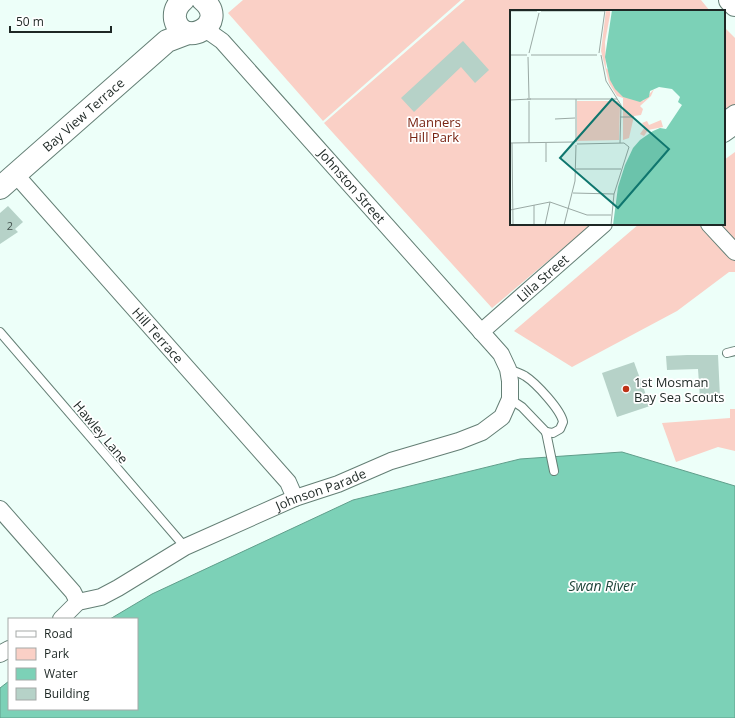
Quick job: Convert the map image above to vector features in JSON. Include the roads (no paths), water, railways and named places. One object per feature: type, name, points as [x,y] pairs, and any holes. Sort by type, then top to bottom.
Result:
[{"type":"street","points":[[730,0],[735,5]]},
{"type":"street","name":"Bay View Terrace","points":[[8,182],[198,14]]},
{"type":"street","name":"Johnston Street","points":[[198,14],[481,332]]},
{"type":"street","points":[[725,120],[735,113]]},
{"type":"street","points":[[725,133],[735,126]]},
{"type":"street","name":"Hill Terrace","points":[[8,182],[288,482],[296,498]]},
{"type":"street","name":"Lilla Street","points":[[481,332],[603,225]]},
{"type":"street","points":[[710,225],[735,252]]},
{"type":"street","name":"Johnson Parade","points":[[78,602],[101,597],[185,547],[296,498],[338,484],[391,461],[459,441],[482,432],[502,417],[510,399],[510,381],[508,369],[501,354],[481,332]]},
{"type":"street","points":[[3,518],[72,592],[78,602],[62,618]]},
{"type":"lane","name":"Hawley Lane","points":[[0,332],[185,547]]},
{"type":"lane","points":[[508,369],[524,375],[559,412],[563,422],[560,429],[553,433],[546,432]]},
{"type":"lane","points":[[510,399],[522,407],[546,432],[554,471]]},
{"type":"water","name":"Swan River","points":[[622,452],[735,486],[735,718],[0,718],[0,688],[8,682],[8,710],[138,710],[138,618],[112,618],[152,594],[353,500],[520,459]]},
{"type":"place","name":"1st Mosman Bay Sea Scouts","points":[[626,389]]},
{"type":"park label","name":"Manners Hill Park","points":[[434,130]]}]
